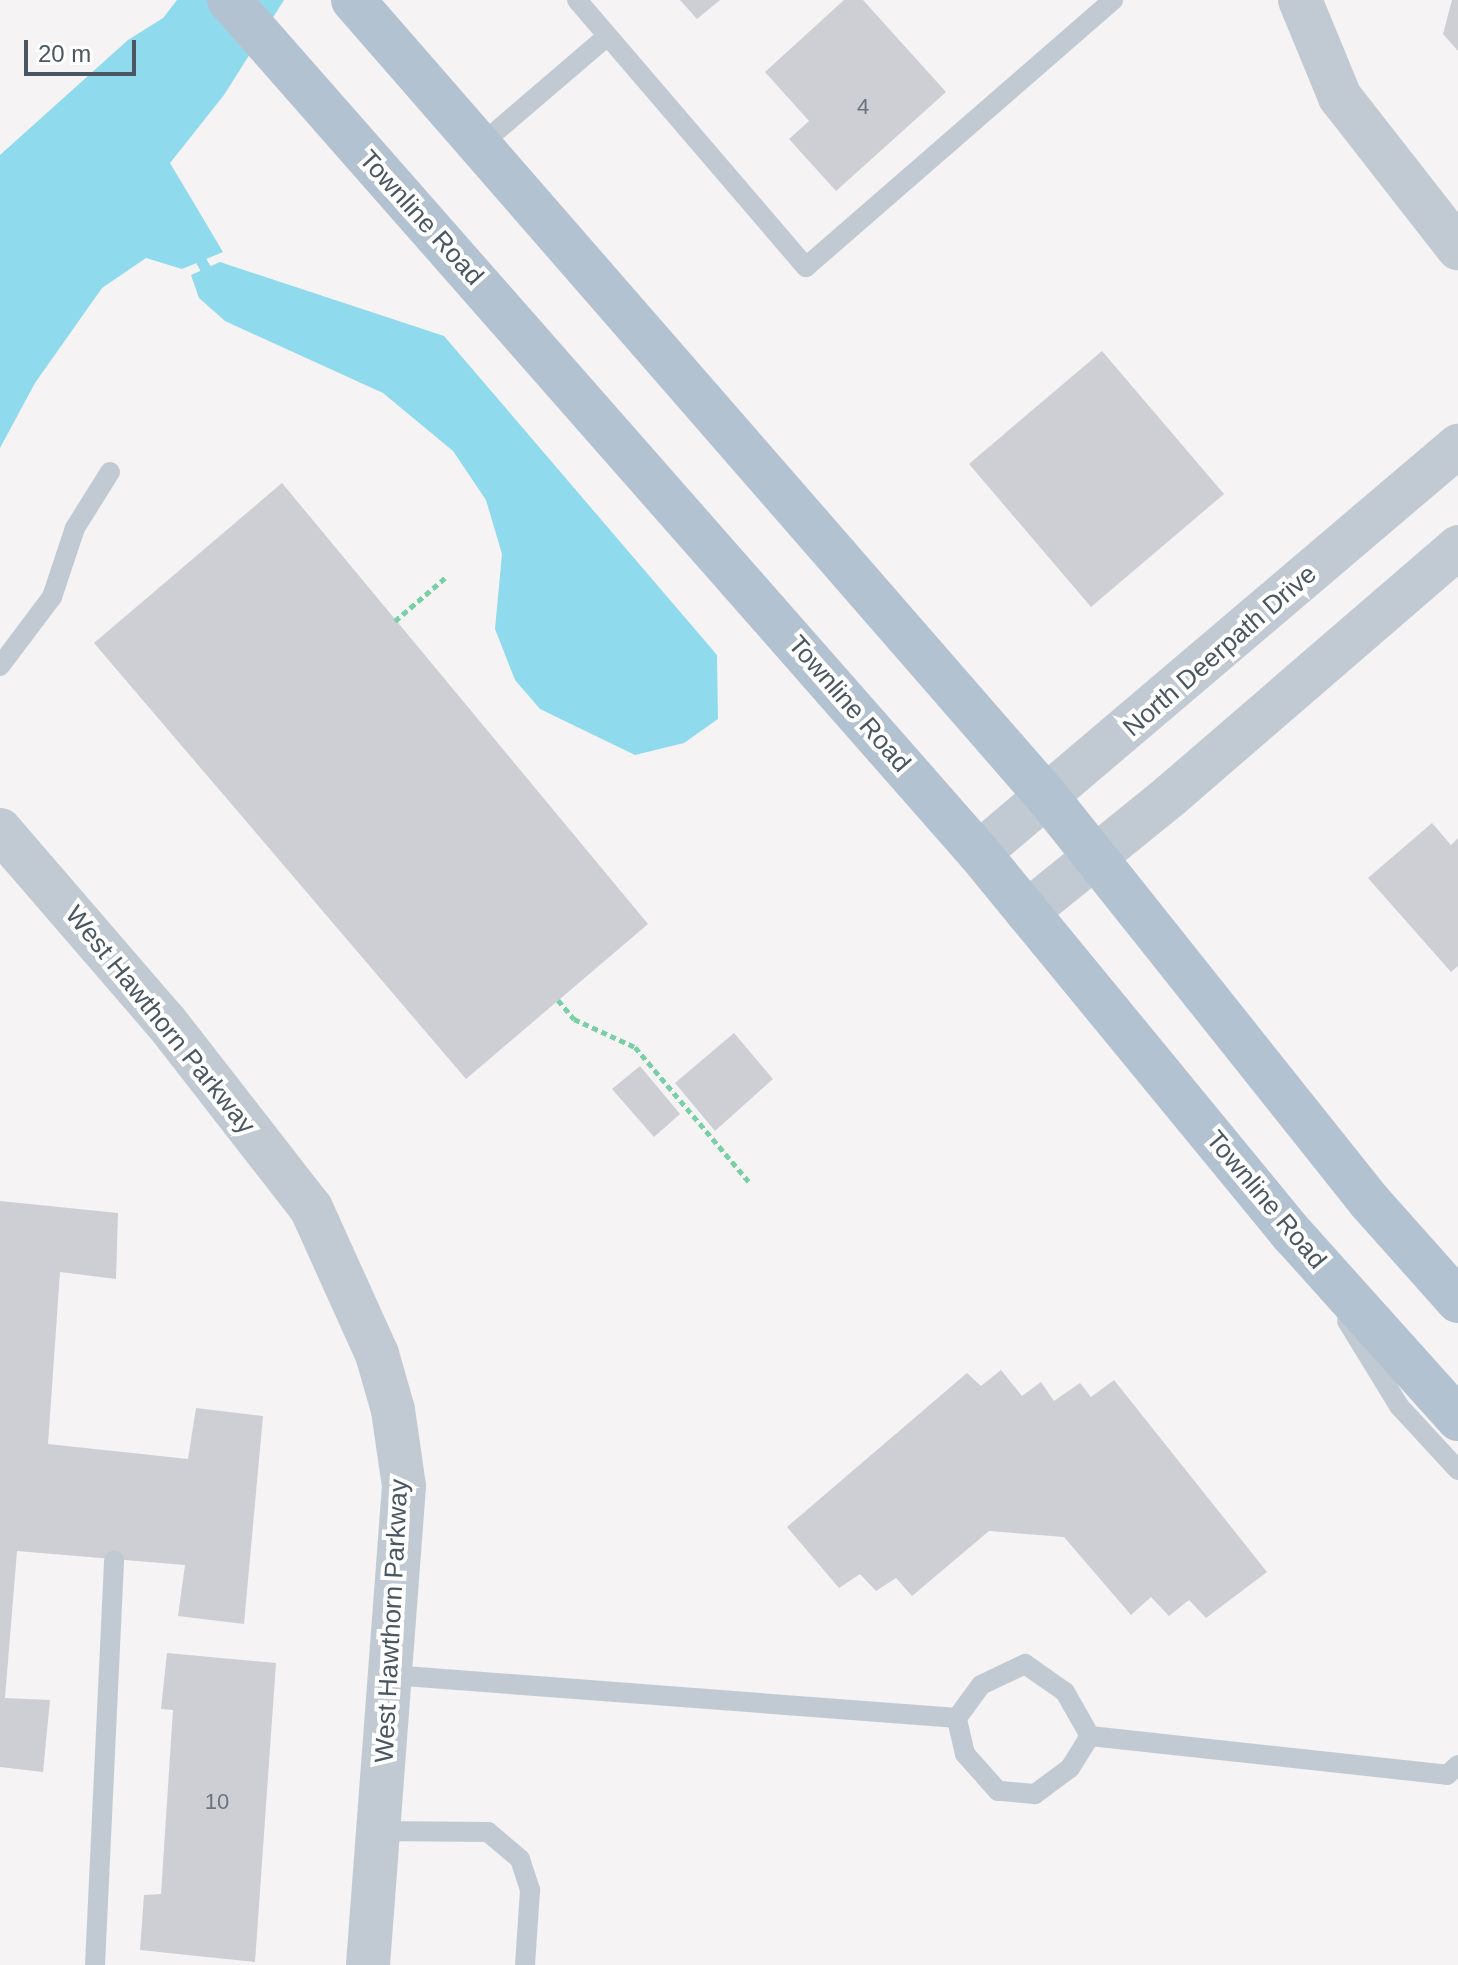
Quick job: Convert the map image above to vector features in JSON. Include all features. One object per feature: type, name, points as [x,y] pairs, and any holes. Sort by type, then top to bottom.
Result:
[{"type":"main road","name":"Townline Road","points":[[229,0],[979,853],[1294,1236],[1458,1419]]},
{"type":"main road","points":[[361,9],[1048,798],[1369,1201],[1458,1301]]},
{"type":"street","points":[[1300,0],[1340,97],[1458,248]]},
{"type":"street","name":"North Deerpath Drive","points":[[979,853],[1048,798],[1458,446]]},
{"type":"street","points":[[1027,912],[1458,547]]},
{"type":"street","name":"West Hawthorn Parkway","points":[[0,830],[166,1022],[311,1208],[356,1299],[393,1410],[404,1486],[368,1965]]},
{"type":"lane","points":[[577,0],[806,267],[1113,0]]},
{"type":"lane","points":[[479,146],[606,37]]},
{"type":"lane","points":[[0,666],[52,597],[75,528],[110,472]]},
{"type":"lane","points":[[1294,1236],[1399,1406],[1458,1470]]},
{"type":"lane","points":[[95,1965],[114,1560]]},
{"type":"lane","points":[[1025,1664],[1065,1692],[1090,1736],[1070,1768],[1035,1794],[998,1791],[965,1754],[957,1718],[981,1685],[1025,1664]]},
{"type":"lane","points":[[391,1675],[957,1718]]},
{"type":"lane","points":[[1090,1736],[1447,1775],[1458,1765]]},
{"type":"lane","points":[[379,1831],[488,1832],[520,1859],[530,1890],[525,1965]]},
{"type":"path","points":[[395,621],[445,578]]},
{"type":"path","points":[[558,1000],[574,1019],[635,1047],[749,1182]]},
{"type":"water","points":[[177,0],[284,0],[224,95],[170,163],[223,252],[182,269],[146,258],[102,288],[35,383],[0,448],[0,155],[128,40],[163,18]]},
{"type":"water","points":[[220,262],[444,336],[717,655],[718,719],[684,743],[635,755],[540,709],[515,680],[495,629],[502,554],[486,500],[453,451],[383,393],[225,321],[199,298],[191,275]]},
{"type":"building","points":[[680,0],[720,0],[697,19]]},
{"type":"building","points":[[844,0],[863,0],[946,92],[836,191],[789,139],[809,121],[765,72]]},
{"type":"building","points":[[1452,0],[1458,0],[1458,51],[1443,34]]},
{"type":"building","points":[[1102,351],[1224,494],[1091,607],[969,464]]},
{"type":"building","points":[[282,483],[648,924],[466,1079],[94,643]]},
{"type":"building","points":[[1432,823],[1451,845],[1458,838],[1458,966],[1451,972],[1368,878]]},
{"type":"building","points":[[734,1033],[773,1079],[715,1131],[675,1083]]},
{"type":"building","points":[[640,1066],[680,1114],[654,1137],[612,1089]]},
{"type":"building","points":[[0,1201],[118,1213],[116,1279],[60,1272],[48,1444],[188,1459],[196,1408],[263,1416],[244,1624],[178,1616],[185,1565],[17,1551],[5,1698],[50,1700],[43,1772],[0,1767]]},
{"type":"building","points":[[1001,1370],[1022,1396],[1041,1382],[1054,1401],[1080,1383],[1091,1397],[1114,1380],[1267,1572],[1206,1618],[1189,1600],[1169,1616],[1151,1597],[1131,1615],[1064,1537],[989,1531],[912,1596],[896,1578],[876,1591],[860,1574],[839,1588],[787,1527],[967,1373],[981,1386]]},
{"type":"building","points":[[167,1653],[276,1663],[255,1962],[140,1950],[144,1895],[161,1894],[173,1710],[161,1709]]},
{"type":"waterway","points":[[201,261],[205,268]]}]
